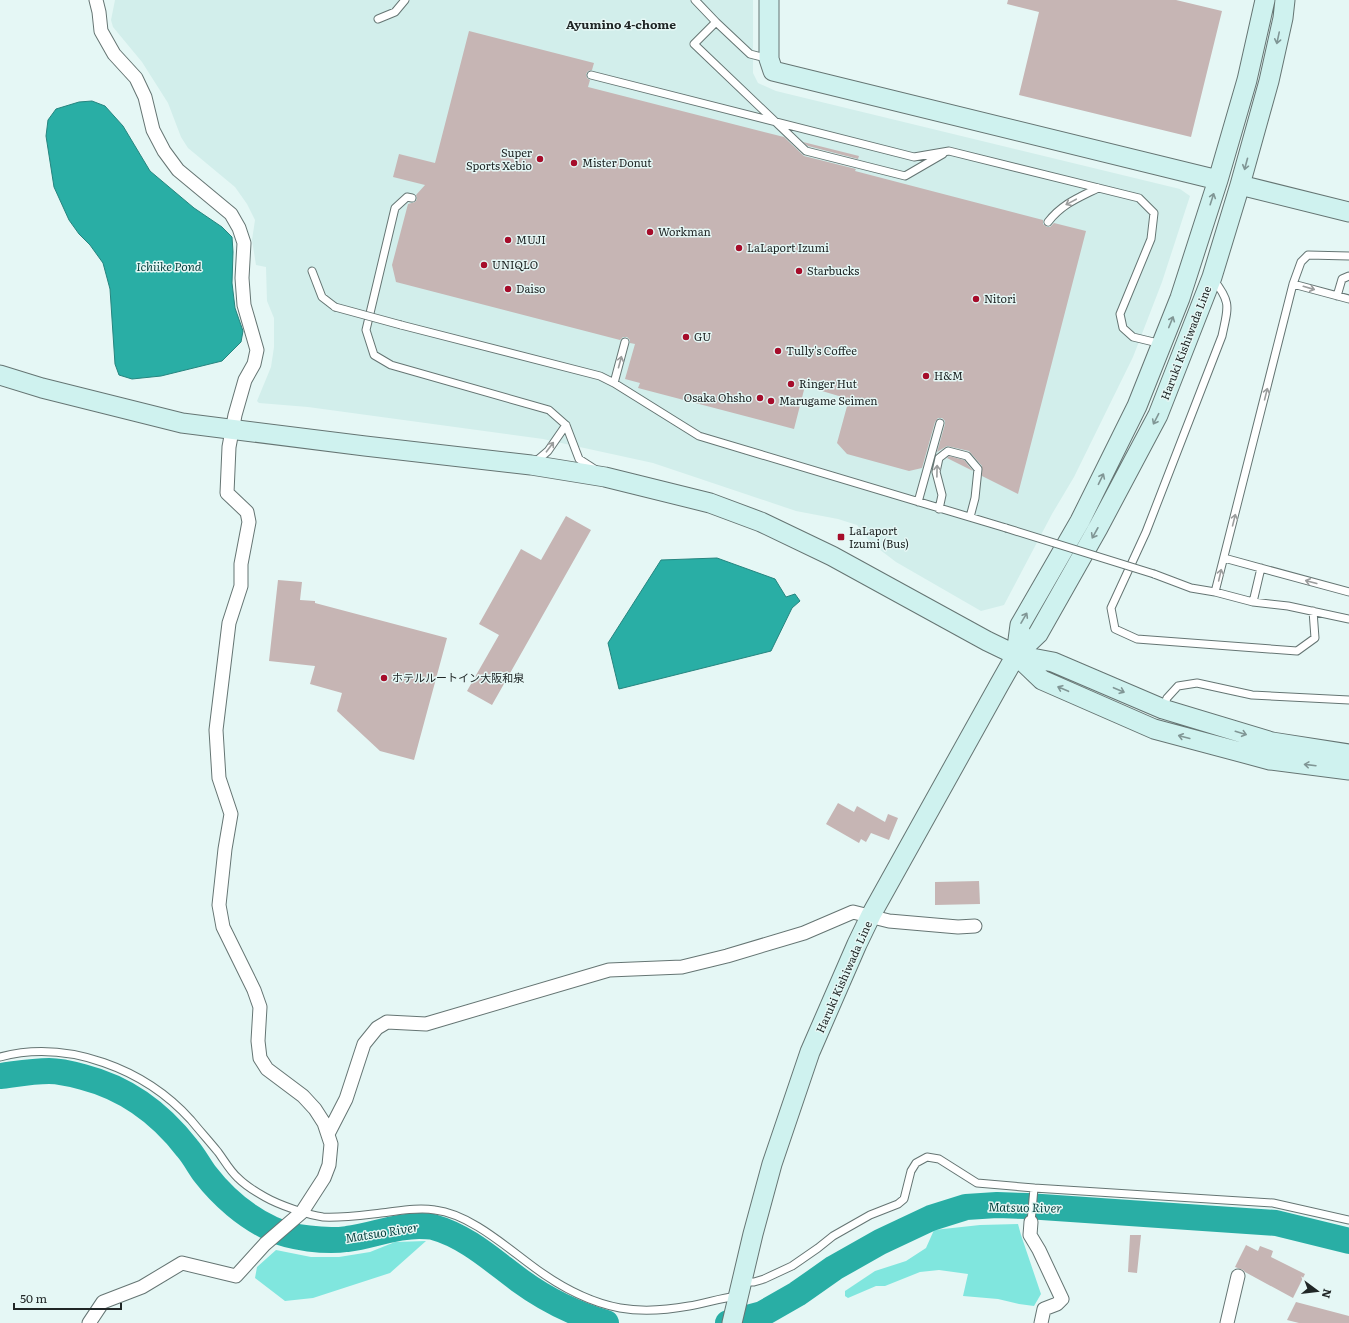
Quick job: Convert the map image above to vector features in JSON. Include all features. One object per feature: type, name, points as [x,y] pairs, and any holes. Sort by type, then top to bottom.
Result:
[{"type":"street","points":[[90,1323],[103,1302],[142,1287],[182,1263],[236,1276],[265,1244],[302,1212],[324,1178],[329,1165],[331,1144],[324,1123],[315,1109],[303,1096],[267,1069],[260,1058],[258,1041],[260,1007],[254,990],[223,927],[219,905],[225,849],[231,814],[219,778],[216,730],[229,623],[241,586],[241,564],[249,522],[247,512],[227,493],[229,447],[235,415],[245,380],[254,364],[257,350],[244,305],[242,278],[244,244],[239,228],[231,214],[178,170],[164,151],[153,130],[144,97],[136,78],[114,54],[101,31],[96,0]]},
{"type":"street","points":[[769,0],[769,59],[773,71],[1218,180]]},
{"type":"street","name":"Haruki Kishiwada Line","points":[[1016,655],[1020,625],[1080,522],[1137,406],[1180,298],[1218,180],[1247,80],[1265,0]]},
{"type":"street","name":"Haruki Kishiwada Line","points":[[737,1302],[753,1234],[772,1164],[810,1052],[857,944],[871,915],[1016,655],[1038,634],[1098,528],[1158,415],[1212,277],[1240,186],[1269,81],[1285,0]]},
{"type":"street","points":[[1240,186],[1349,212]]},
{"type":"street","points":[[0,375],[42,388],[182,423],[531,465],[605,476],[710,503],[761,522],[832,556],[987,641],[1016,655],[1052,662],[1163,709],[1272,742],[1349,754]]},
{"type":"street","points":[[1016,655],[1042,680],[1154,729],[1270,760],[1349,770]]},
{"type":"street","points":[[328,1134],[346,1099],[364,1044],[377,1028],[388,1022],[426,1024],[609,970],[682,967],[727,956],[804,933],[853,912],[871,915],[889,921],[958,927],[975,926]]},
{"type":"street","points":[[1031,1222],[1030,1235],[1039,1250],[1062,1298],[1057,1304],[1044,1309],[1041,1323]]},
{"type":"street","points":[[1227,1323],[1238,1276]]},
{"type":"lane","points":[[378,19],[394,12],[405,0]]},
{"type":"lane","points":[[695,0],[750,54],[769,59]]},
{"type":"lane","points":[[716,22],[694,44],[806,151],[905,176],[949,151]]},
{"type":"lane","points":[[591,76],[914,157],[949,151],[1139,198],[1154,213],[1150,239],[1120,314],[1123,328],[1133,337],[1162,344]]},
{"type":"lane","points":[[1048,222],[1056,212],[1068,203],[1098,188]]},
{"type":"lane","points":[[412,198],[407,197],[395,208],[366,330],[374,355],[390,365],[549,410],[566,425],[579,459],[605,476]]},
{"type":"lane","points":[[1216,592],[1293,284],[1301,262],[1308,255],[1349,256]]},
{"type":"lane","points":[[312,270],[322,297],[336,307],[600,376],[614,383],[699,436],[1006,528],[1154,574],[1191,588],[1216,592],[1253,602],[1313,611],[1349,619]]},
{"type":"lane","points":[[1337,296],[1342,279],[1349,276]]},
{"type":"lane","points":[[1212,277],[1224,294],[1228,306],[1222,336],[1146,532],[1111,608],[1115,629],[1137,639],[1297,651],[1315,638],[1313,611]]},
{"type":"lane","points":[[1293,284],[1349,299]]},
{"type":"lane","points":[[614,383],[625,342]]},
{"type":"lane","points":[[918,502],[940,423]]},
{"type":"lane","points":[[531,465],[548,451],[566,425]]},
{"type":"lane","points":[[939,508],[942,495],[936,472],[939,458],[948,451],[967,456],[978,469],[975,498],[970,517]]},
{"type":"lane","points":[[1224,558],[1349,592]]},
{"type":"lane","points":[[1253,602],[1261,568]]},
{"type":"lane","points":[[1163,709],[1167,698],[1178,686],[1197,683],[1252,695],[1349,700]]},
{"type":"lane","points":[[0,1057],[16,1052],[54,1052],[84,1057],[117,1068],[142,1079],[170,1100],[189,1118],[237,1177],[265,1197],[302,1212],[323,1217],[410,1209],[436,1210],[461,1218],[483,1230],[561,1285],[590,1299],[618,1308],[640,1311],[690,1306],[723,1298],[737,1302],[754,1282],[764,1280],[792,1266],[834,1236],[870,1215],[898,1204],[904,1199],[910,1171],[916,1163],[927,1157],[939,1159],[977,1183],[1034,1190],[1273,1203],[1349,1220]]},
{"type":"lane","points":[[1031,1222],[1034,1190]]},
{"type":"shaded area","points":[[115,0],[753,0],[753,73],[758,83],[776,91],[1180,189],[1190,196],[1162,282],[1133,357],[1074,477],[1052,514],[1004,605],[981,611],[896,562],[871,543],[857,525],[838,519],[796,511],[653,463],[543,439],[308,407],[259,403],[257,401],[271,367],[274,347],[274,318],[267,301],[266,267],[256,265],[252,240],[255,220],[247,204],[235,187],[188,148],[181,137],[168,103],[142,62],[113,27],[111,20]]},
{"type":"shaded area","points":[[1018,1224],[1041,1294],[1034,1306],[998,1299],[963,1296],[968,1274],[939,1270],[920,1272],[885,1286],[876,1286],[848,1298],[845,1296],[845,1291],[875,1271],[906,1261],[926,1248],[934,1230],[980,1225]]},
{"type":"shaded area","points":[[426,1241],[390,1273],[313,1298],[285,1301],[255,1278],[257,1267],[276,1250],[311,1257],[339,1257],[370,1252],[395,1242]]},
{"type":"water","name":"Ichiike Pond","points":[[92,101],[105,106],[123,126],[150,171],[194,208],[222,227],[232,237],[232,283],[235,308],[243,331],[241,342],[222,361],[161,376],[132,379],[119,375],[115,364],[110,289],[103,263],[69,220],[54,187],[46,136],[48,120],[56,109],[79,102]]},
{"type":"water","points":[[717,558],[775,579],[786,597],[795,594],[800,601],[792,608],[771,651],[619,689],[608,643],[661,560]]},
{"type":"building","points":[[1008,0],[1176,0],[1222,11],[1191,137],[1019,95],[1039,12],[1007,4]]},
{"type":"building","name":"LaLaport Izumi","points":[[469,31],[594,63],[592,70],[588,71],[586,74],[587,78],[590,80],[588,87],[784,137],[804,156],[856,169],[855,171],[1043,220],[1043,224],[1047,227],[1050,227],[1054,223],[1086,231],[1018,494],[982,476],[982,466],[969,451],[947,446],[937,452],[945,424],[945,421],[942,418],[938,418],[935,422],[922,468],[909,471],[847,454],[837,443],[849,399],[805,386],[794,429],[638,388],[640,383],[625,379],[635,344],[630,343],[630,340],[627,337],[623,337],[620,340],[396,282],[392,265],[408,204],[415,202],[417,199],[416,195],[425,185],[393,177],[399,154],[435,163]]},
{"type":"building","points":[[803,142],[859,156],[858,159],[808,146]]},
{"type":"building","points":[[949,456],[964,460],[973,471],[947,458]]},
{"type":"building","points":[[566,516],[591,530],[492,705],[467,691],[499,635],[479,624],[521,549],[541,560]]},
{"type":"building","points":[[278,580],[302,582],[300,600],[315,601],[315,603],[447,638],[414,760],[380,751],[337,711],[342,693],[310,684],[315,666],[269,661]]},
{"type":"building","points":[[838,803],[854,812],[857,806],[885,822],[888,814],[898,818],[889,840],[871,833],[866,842],[861,839],[859,843],[826,824]]},
{"type":"building","points":[[979,881],[980,904],[935,905],[935,882]]},
{"type":"building","points":[[1130,1235],[1141,1235],[1137,1273],[1128,1272]]},
{"type":"building","points":[[1246,1245],[1258,1251],[1260,1246],[1273,1251],[1271,1257],[1305,1274],[1293,1298],[1235,1267]]},
{"type":"building","points":[[1296,1302],[1349,1316],[1349,1323],[1299,1323],[1287,1320]]},
{"type":"waterway","name":"Matsuo River","points":[[0,1076],[49,1071],[62,1072],[99,1082],[128,1095],[154,1113],[177,1135],[203,1171],[227,1198],[244,1212],[272,1229],[299,1237],[339,1240],[356,1238],[409,1226],[433,1227],[468,1242],[519,1280],[550,1300],[583,1315],[606,1323]]},
{"type":"waterway","name":"Matsuo River","points":[[728,1323],[762,1314],[797,1294],[834,1268],[880,1242],[931,1218],[966,1207],[997,1205],[1027,1206],[1276,1223],[1349,1241]]},
{"type":"place","name":"Super Sports Xebio","points":[[540,159]]},
{"type":"place","name":"Mister Donut","points":[[574,163]]},
{"type":"place","name":"Workman","points":[[650,232]]},
{"type":"place","name":"MUJI","points":[[508,240]]},
{"type":"place","name":"LaLaport Izumi","points":[[739,248]]},
{"type":"place","name":"UNIQLO","points":[[484,265]]},
{"type":"place","name":"Starbucks","points":[[799,271]]},
{"type":"place","name":"Daiso","points":[[508,289]]},
{"type":"place","name":"Nitori","points":[[976,299]]},
{"type":"place","name":"GU","points":[[686,337]]},
{"type":"place","name":"Tully's Coffee","points":[[778,351]]},
{"type":"place","name":"H&M","points":[[926,376]]},
{"type":"place","name":"Ringer Hut","points":[[791,384]]},
{"type":"place","name":"Osaka Ohsho","points":[[760,398]]},
{"type":"place","name":"Marugame Seimen","points":[[771,401]]},
{"type":"place","name":"LaLaport Izumi (Bus)","points":[[841,537]]},
{"type":"place","name":"ホテルルートイン大阪和泉","points":[[384,678]]},
{"type":"district","name":"Ayumino 4-chome","points":[[621,25]]}]
